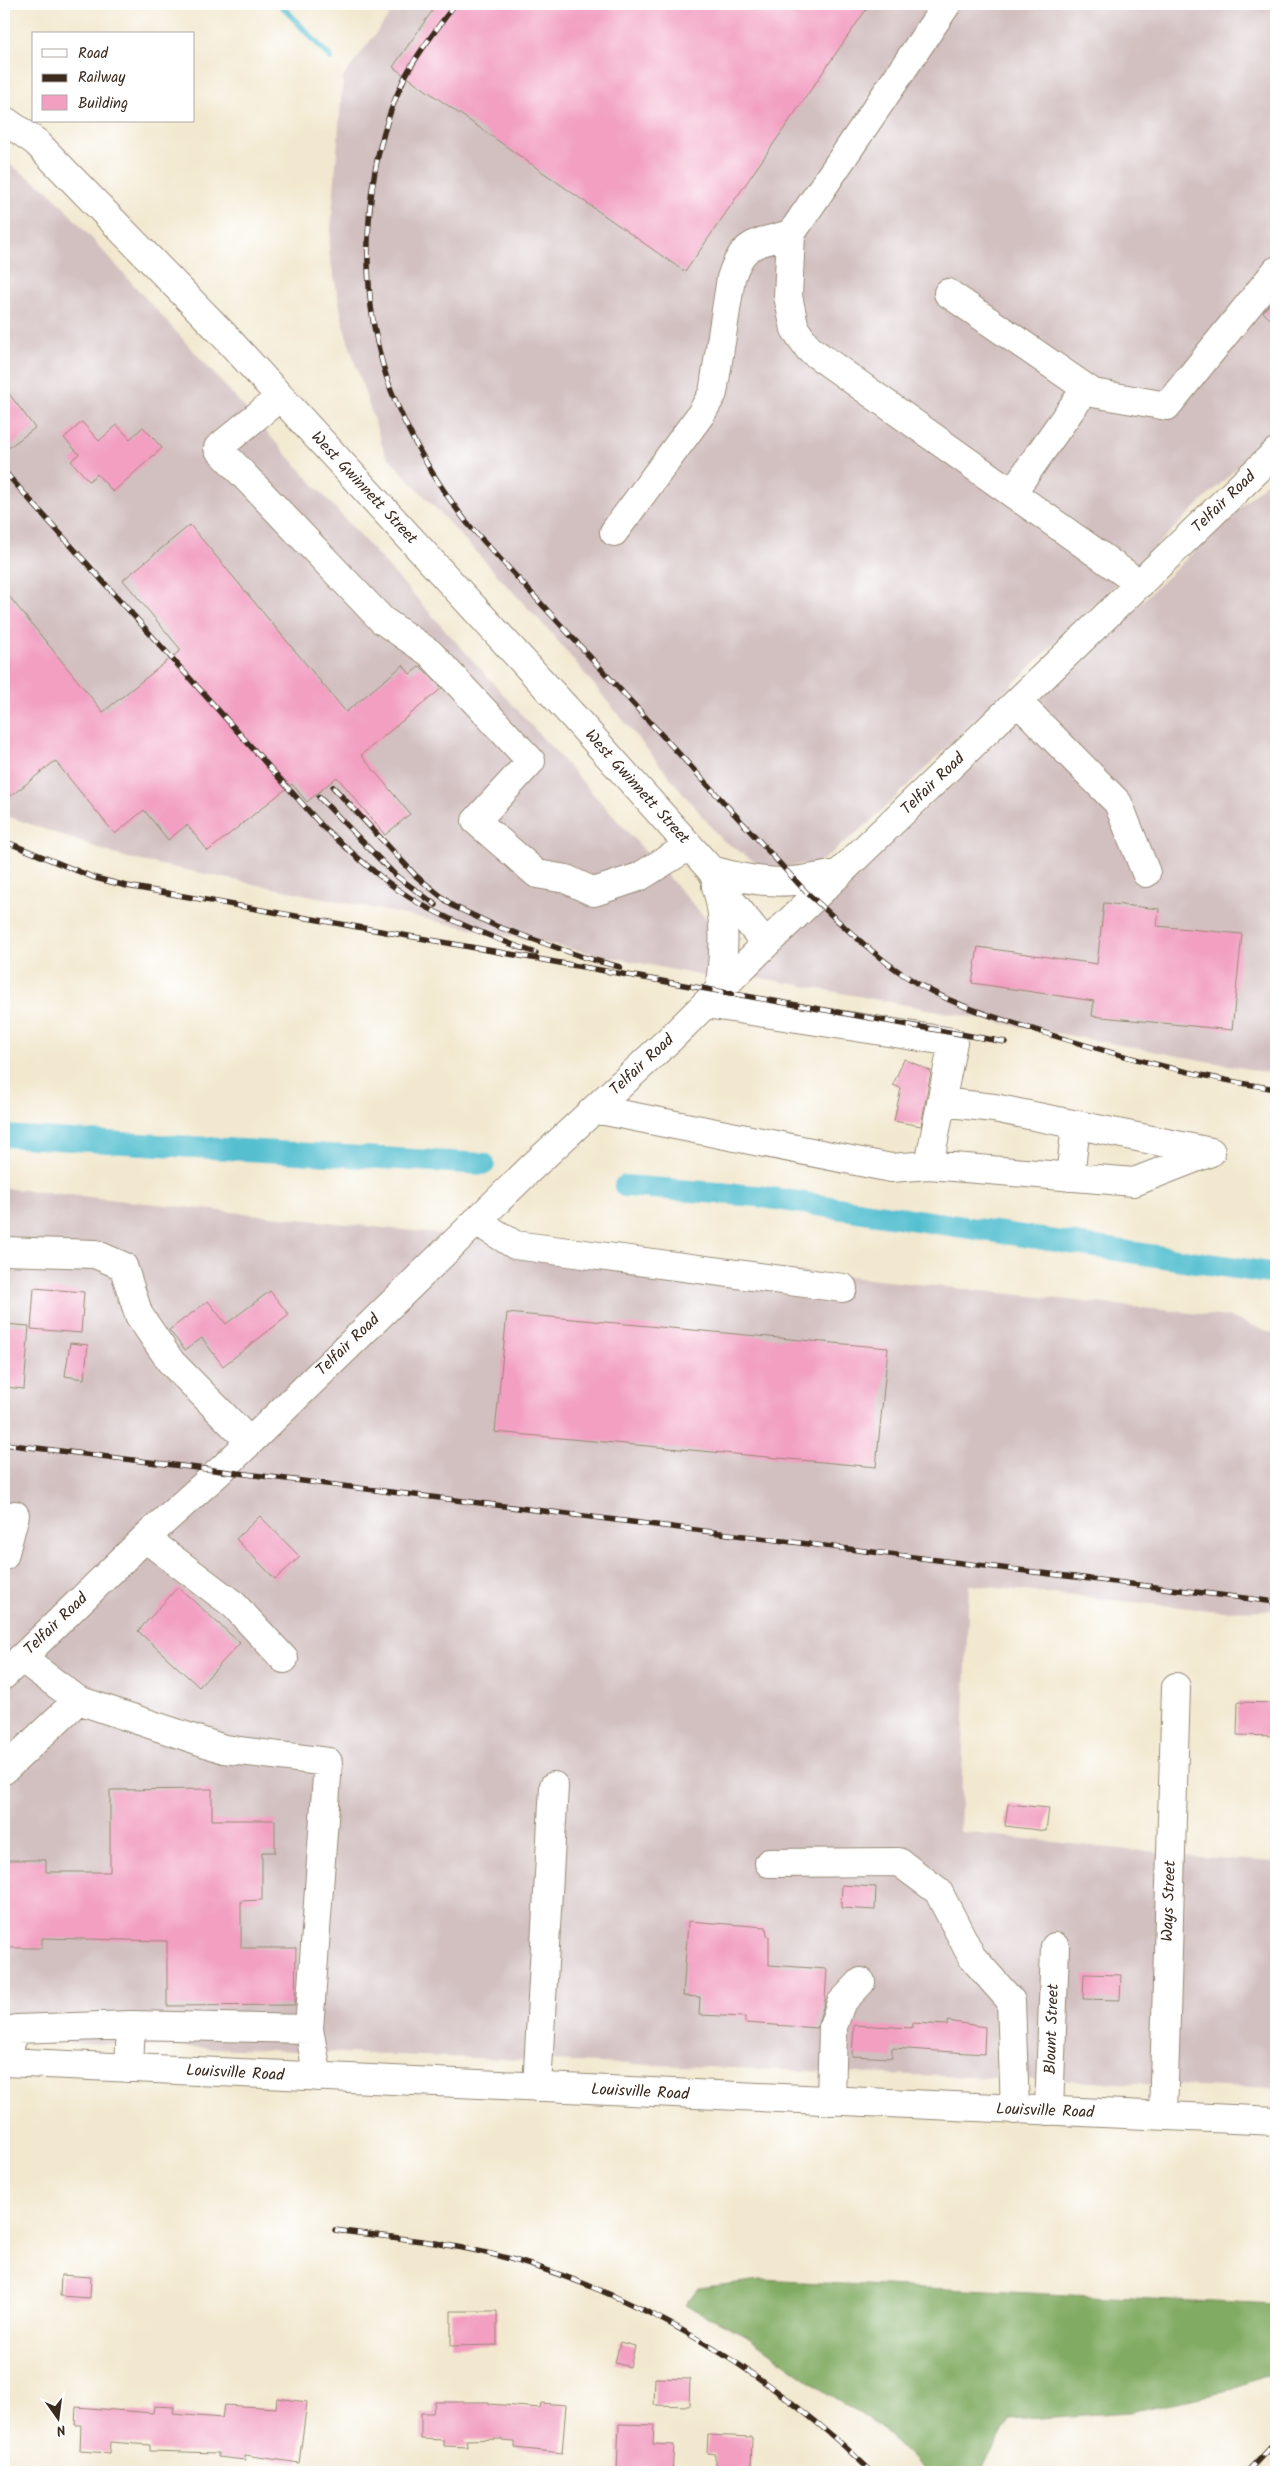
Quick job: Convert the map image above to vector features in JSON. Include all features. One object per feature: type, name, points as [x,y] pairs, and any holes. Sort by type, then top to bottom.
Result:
[{"type":"street","points":[[947,4],[791,234],[788,296],[795,329],[809,349],[1140,584]]},
{"type":"street","name":"West Gwinnett Street","points":[[4,120],[36,142],[221,332],[711,870],[724,892],[773,937]]},
{"type":"street","points":[[614,532],[701,414],[713,393],[731,278],[737,260],[748,246],[791,234]]},
{"type":"street","points":[[948,293],[1093,392],[1167,406],[1276,271]]},
{"type":"street","points":[[1012,493],[1086,388]]},
{"type":"street","points":[[280,397],[218,448],[382,620],[430,653],[531,761],[476,821],[538,874],[566,879],[594,892],[639,877],[689,846]]},
{"type":"street","name":"Telfair Road","points":[[12,1666],[145,1538],[221,1470],[1276,452]]},
{"type":"street","points":[[1018,702],[1118,802],[1146,873]]},
{"type":"street","points":[[711,870],[750,881],[780,883],[810,880],[840,873]]},
{"type":"street","points":[[711,870],[720,899],[724,930],[724,957],[712,997],[953,1042],[929,1165]]},
{"type":"street","points":[[595,1109],[891,1168],[929,1165],[1134,1182],[1211,1152],[994,1108],[941,1102]]},
{"type":"street","points":[[1070,1176],[1076,1124]]},
{"type":"street","points":[[476,1222],[515,1245],[843,1288]]},
{"type":"street","points":[[4,1251],[95,1254],[123,1266],[139,1315],[171,1362],[249,1441]]},
{"type":"street","points":[[4,1556],[15,1515]]},
{"type":"street","points":[[145,1538],[234,1605],[284,1659]]},
{"type":"street","points":[[12,1666],[78,1700],[224,1749],[328,1762],[309,2029],[318,2077]]},
{"type":"street","name":"Ways Street","points":[[1163,2115],[1176,1687]]},
{"type":"street","points":[[4,1770],[78,1700]]},
{"type":"street","points":[[537,2087],[554,1786]]},
{"type":"street","points":[[769,1862],[899,1862],[938,1891],[972,1957],[1011,2001],[1015,2110]]},
{"type":"street","name":"Blount Street","points":[[1049,2111],[1055,1947]]},
{"type":"street","points":[[831,2101],[833,2026],[841,2003],[861,1982]]},
{"type":"street","points":[[4,2062],[16,2029],[131,2025],[309,2029]]},
{"type":"street","points":[[129,2068],[131,2025]]},
{"type":"street","name":"Louisville Road","points":[[4,2062],[1276,2121]]},
{"type":"shaded area","points":[[398,4],[1276,4],[1276,430],[870,822],[820,862],[767,870],[721,839],[552,634],[385,454],[345,332],[329,252],[343,77]]},
{"type":"shaded area","points":[[4,161],[48,190],[718,932],[708,977],[123,857],[4,815]]},
{"type":"shaded area","points":[[1276,473],[1276,1074],[750,976]]},
{"type":"shaded area","points":[[4,1188],[1229,1317],[1276,1334],[1276,1610],[1219,1611],[969,1585],[960,1832],[1187,1856],[1276,1862],[1276,2089],[4,2040]]},
{"type":"green space","points":[[760,2280],[1276,2305],[1276,2372],[1215,2394],[1130,2412],[1010,2420],[980,2472],[926,2472],[879,2426],[819,2388],[746,2335],[685,2305],[698,2288]]},
{"type":"building","points":[[437,4],[870,4],[685,272],[393,67]]},
{"type":"building","points":[[1276,296],[1276,325],[1263,312]]},
{"type":"building","points":[[4,387],[35,428],[4,451]]},
{"type":"building","points":[[82,422],[99,441],[117,425],[130,439],[143,427],[162,448],[113,492],[97,474],[89,481],[71,461],[79,454],[64,438]]},
{"type":"building","points":[[190,525],[346,712],[403,665],[410,674],[420,666],[442,688],[361,755],[410,814],[385,835],[337,777],[307,802],[292,784],[208,851],[187,825],[168,840],[144,810],[115,834],[55,761],[11,796],[4,787],[4,590],[103,712],[181,650],[123,580]]},
{"type":"building","points":[[1104,903],[1159,909],[1157,926],[1242,934],[1232,1030],[1092,1016],[1094,1001],[972,983],[978,947],[1097,964]]},
{"type":"building","points":[[904,1059],[931,1071],[921,1126],[894,1121],[901,1088],[893,1085]]},
{"type":"building","points":[[34,1288],[84,1292],[81,1333],[31,1329]]},
{"type":"building","points":[[270,1291],[289,1315],[223,1366],[202,1338],[185,1350],[169,1330],[208,1301],[226,1324]]},
{"type":"building","points":[[507,1313],[888,1348],[876,1467],[495,1432]]},
{"type":"building","points":[[4,1324],[29,1326],[24,1389],[4,1387]]},
{"type":"building","points":[[70,1343],[88,1345],[84,1379],[65,1376]]},
{"type":"building","points":[[260,1516],[300,1557],[275,1579],[236,1539]]},
{"type":"building","points":[[178,1587],[240,1643],[199,1687],[138,1631]]},
{"type":"building","points":[[1238,1702],[1276,1703],[1275,1736],[1237,1735]]},
{"type":"building","points":[[212,1789],[212,1820],[275,1820],[275,1852],[262,1852],[262,1900],[241,1901],[241,1948],[296,1948],[295,2005],[167,2006],[167,1941],[42,1938],[42,1948],[4,1948],[4,1860],[46,1860],[46,1872],[110,1872],[110,1790]]},
{"type":"building","points":[[1008,1804],[1049,1808],[1046,1831],[1005,1826]]},
{"type":"building","points":[[842,1885],[876,1887],[875,1910],[841,1908]]},
{"type":"building","points":[[688,1921],[766,1927],[767,1935],[769,1936],[769,1965],[827,1969],[825,2000],[817,2028],[745,2023],[745,2017],[699,2015],[700,1997],[683,1996]]},
{"type":"building","points":[[1084,1974],[1121,1975],[1120,2000],[1083,1999]]},
{"type":"building","points":[[948,2021],[985,2027],[984,2054],[892,2048],[892,2058],[852,2056],[854,2025],[912,2028],[912,2023],[947,2025]]},
{"type":"building","points":[[61,2275],[91,2277],[90,2298],[60,2296]]},
{"type":"building","points":[[451,2311],[497,2311],[497,2345],[451,2346]]},
{"type":"building","points":[[620,2342],[635,2346],[630,2367],[615,2363]]},
{"type":"building","points":[[655,2378],[690,2379],[689,2406],[654,2405]]},
{"type":"building","points":[[277,2398],[307,2402],[299,2463],[245,2455],[245,2460],[218,2457],[218,2453],[150,2451],[150,2445],[110,2442],[109,2453],[80,2451],[81,2425],[75,2425],[76,2407],[153,2413],[154,2406],[174,2407],[173,2414],[222,2418],[224,2405],[276,2408]]},
{"type":"building","points":[[435,2402],[489,2402],[489,2404],[540,2408],[541,2403],[566,2405],[562,2453],[515,2448],[515,2442],[502,2441],[502,2439],[466,2440],[467,2447],[444,2446],[444,2440],[421,2439],[421,2413],[433,2413]]},
{"type":"building","points":[[619,2424],[654,2425],[653,2444],[674,2445],[672,2472],[617,2472]]},
{"type":"building","points":[[708,2435],[752,2437],[751,2472],[715,2472],[715,2454],[707,2453]]},
{"type":"waterway","points":[[280,4],[331,58]]},
{"type":"waterway","points":[[4,1136],[484,1164]]},
{"type":"waterway","points":[[625,1186],[757,1196],[1276,1274]]},
{"type":"railway","points":[[455,4],[421,50],[409,70],[390,115],[379,153],[372,192],[368,233],[368,274],[372,314],[380,353],[398,408],[425,460],[445,493],[468,524],[806,892],[891,966],[920,985],[955,1002],[1048,1034],[1161,1066],[1218,1079],[1276,1089]]},
{"type":"railway","points":[[4,471],[324,828],[381,877],[417,902],[475,930],[536,953]]},
{"type":"railway","points":[[333,787],[416,876],[453,906],[496,926],[583,957],[620,967]]},
{"type":"railway","points":[[319,797],[395,875],[436,905]]},
{"type":"railway","points":[[4,841],[95,878],[127,886],[1005,1042]]},
{"type":"railway","points":[[4,1444],[1276,1602]]},
{"type":"railway","points":[[335,2230],[425,2242],[492,2254],[564,2276],[613,2296],[661,2319],[706,2344],[751,2373],[793,2403],[872,2472]]},
{"type":"railway","points":[[1247,2472],[1276,2441]]}]
